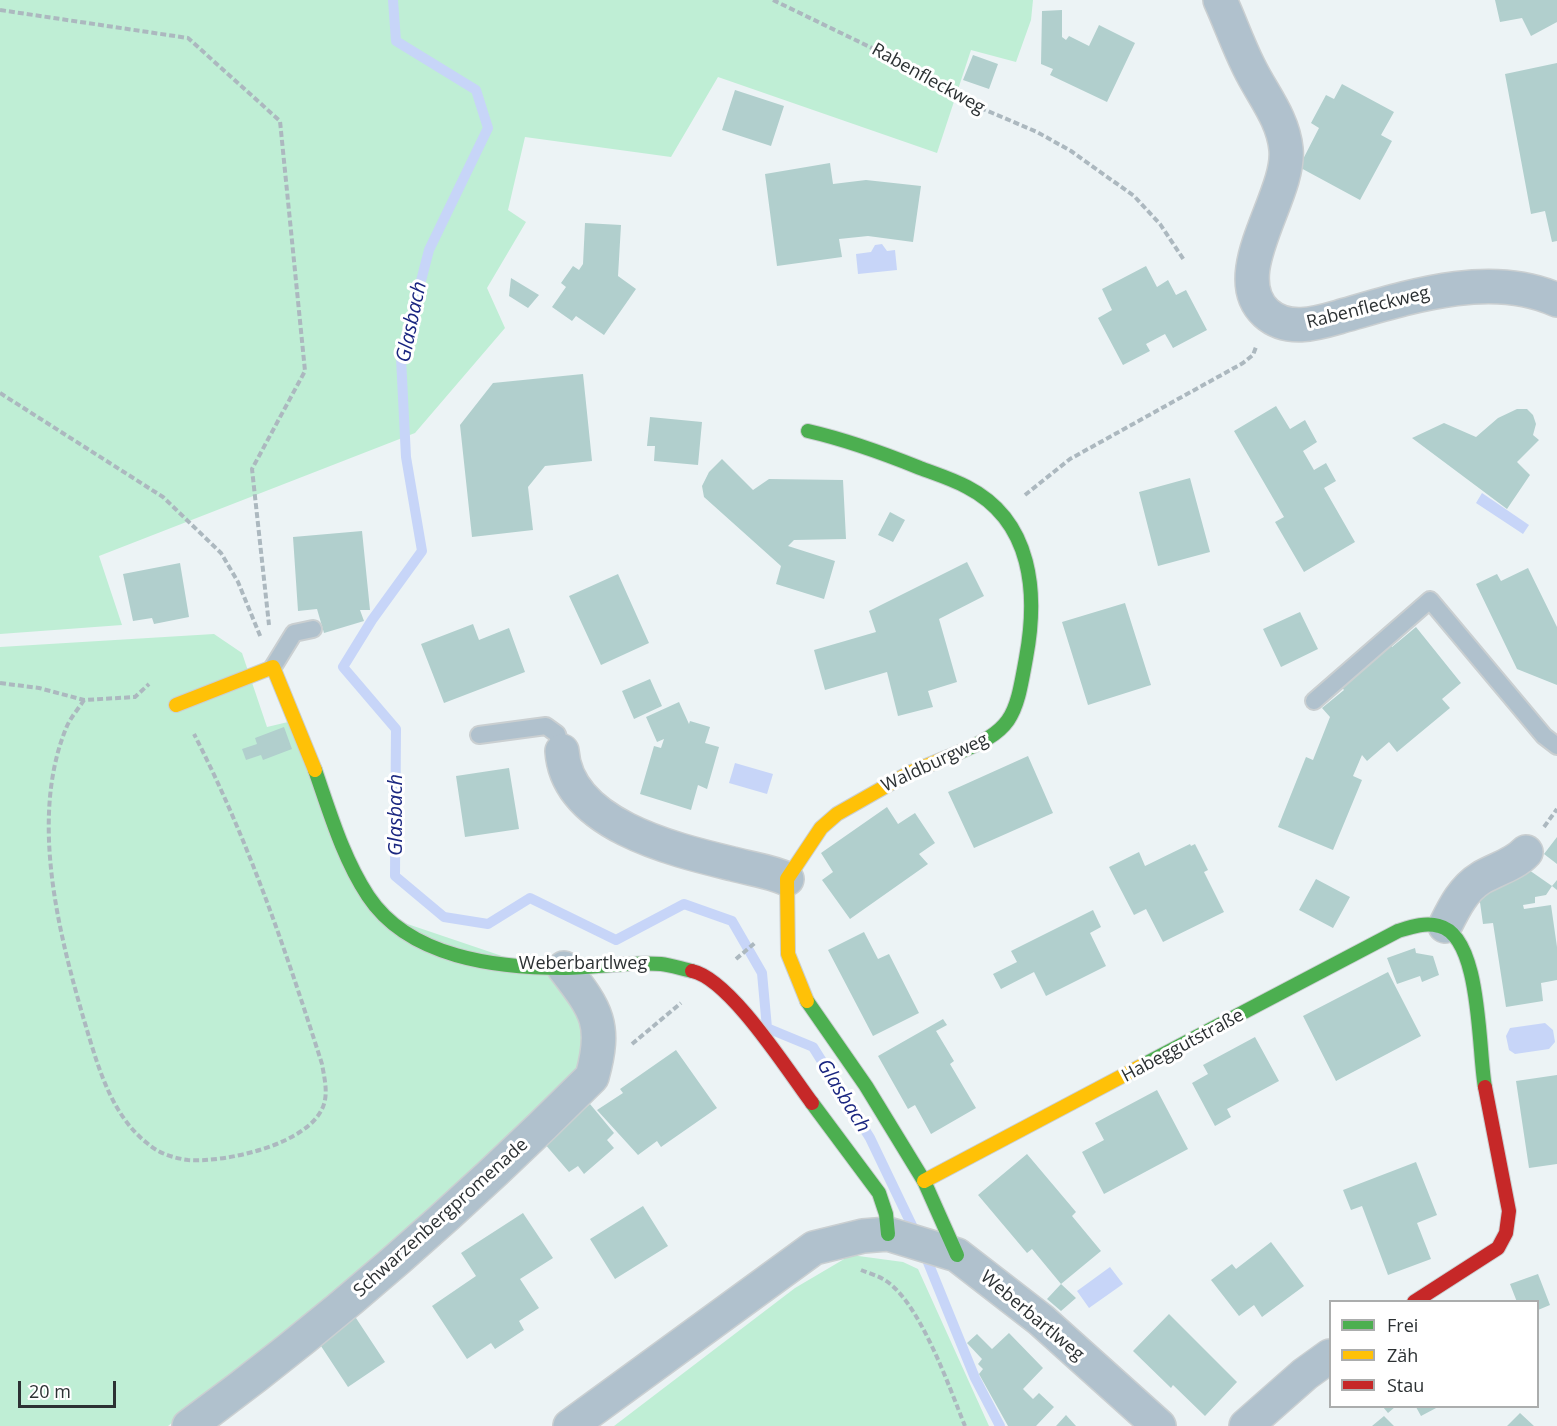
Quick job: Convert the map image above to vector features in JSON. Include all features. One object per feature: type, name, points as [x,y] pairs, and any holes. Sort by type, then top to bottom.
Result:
[{"type":"street","points":[[1220,0],[1285,139],[1287,157],[1284,173],[1253,266],[1255,294],[1261,308],[1269,315]]},
{"type":"street","name":"Rabenfleckweg","points":[[1269,315],[1289,324],[1317,323],[1409,297],[1463,288],[1522,289],[1557,300]]},
{"type":"street","name":"Waldburgweg","points":[[787,879],[821,828],[837,814],[909,773],[989,740],[1000,731],[1016,710],[1028,649],[1034,601],[1031,577],[1023,550],[1002,515],[968,486],[855,442],[808,431]]},
{"type":"street","points":[[176,705],[273,668]]},
{"type":"street","name":"Weberbartlweg","points":[[273,668],[298,724],[345,854],[368,896],[382,914],[405,935],[489,963],[564,968],[662,964],[697,972],[711,979],[743,1011],[879,1193],[886,1214],[862,1238]]},
{"type":"street","points":[[562,751],[577,789],[598,812],[615,824],[656,841],[787,879],[788,954],[798,983],[811,1009],[866,1086],[924,1181],[957,1255]]},
{"type":"street","points":[[1417,1300],[1498,1248],[1506,1233],[1509,1211],[1481,1067],[1469,966],[1460,941],[1445,926],[1454,907],[1470,886],[1520,859],[1526,852]]},
{"type":"street","name":"Habeggutstraße","points":[[924,1181],[1398,931],[1429,923],[1445,926]]},
{"type":"street","points":[[564,968],[593,1007],[600,1042],[592,1077]]},
{"type":"street","name":"Schwarzenbergpromenade","points":[[189,1426],[290,1349],[404,1256],[592,1077]]},
{"type":"street","points":[[570,1426],[814,1248],[862,1238]]},
{"type":"street","name":"Weberbartlweg","points":[[862,1238],[957,1255],[1041,1320],[1159,1426]]},
{"type":"street","points":[[1246,1426],[1305,1374],[1329,1357]]},
{"type":"lane","points":[[1314,701],[1430,600],[1544,736],[1557,746]]},
{"type":"lane","points":[[273,668],[294,633],[313,630]]},
{"type":"lane","points":[[479,735],[546,726],[557,734],[562,751]]},
{"type":"path","name":"Rabenfleckweg","points":[[773,0],[876,50],[956,97],[1037,132],[1071,151],[1134,196],[1160,224],[1184,260]]},
{"type":"path","points":[[0,10],[188,38],[280,121],[306,371],[252,469],[273,668]]},
{"type":"path","points":[[1002,515],[1070,459],[1243,363],[1253,355],[1269,315]]},
{"type":"path","points":[[0,393],[163,496],[221,553],[238,582],[273,668]]},
{"type":"path","points":[[0,684],[39,688],[84,699],[135,697],[151,682]]},
{"type":"path","points":[[84,699],[67,726],[52,786],[49,852],[57,920],[67,960],[107,1088],[119,1112],[135,1133],[154,1149],[176,1158],[200,1160],[249,1152],[297,1134],[320,1113],[326,1092],[315,1042],[250,856],[213,771],[176,705]]},
{"type":"path","points":[[592,1077],[757,941]]},
{"type":"path","points":[[862,1238],[857,1268],[883,1279],[901,1294],[918,1320],[965,1426]]},
{"type":"green space","points":[[0,0],[1033,0],[1031,20],[1016,62],[971,50],[937,153],[718,77],[671,157],[525,137],[508,210],[526,222],[487,288],[505,328],[415,433],[99,556],[122,625],[0,634]]},
{"type":"green space","points":[[214,634],[242,653],[267,727],[288,722],[375,913],[564,977],[594,1057],[399,1242],[168,1426],[0,1426],[0,647]]},
{"type":"green space","points":[[851,1255],[903,1262],[918,1269],[989,1426],[614,1426],[795,1288]]},
{"type":"water","points":[[882,244],[887,251],[895,250],[897,270],[858,274],[856,254],[871,252],[875,245]]},
{"type":"water","points":[[1482,493],[1529,525],[1523,534],[1476,503]]},
{"type":"water","points":[[735,763],[773,774],[767,794],[729,783]]},
{"type":"water","points":[[1545,1023],[1553,1030],[1555,1042],[1549,1049],[1515,1054],[1509,1050],[1506,1036],[1510,1028]]},
{"type":"water","points":[[1110,1267],[1123,1284],[1089,1308],[1077,1291]]},
{"type":"building","points":[[1495,0],[1557,0],[1557,22],[1531,36],[1522,18],[1500,22]]},
{"type":"building","points":[[1062,10],[1062,37],[1066,40],[1069,36],[1089,46],[1099,25],[1135,43],[1107,102],[1050,75],[1053,69],[1041,64],[1042,11]]},
{"type":"building","points":[[973,55],[998,64],[989,89],[963,80]]},
{"type":"building","points":[[1557,63],[1557,241],[1552,242],[1545,211],[1531,214],[1505,74]]},
{"type":"building","points":[[1342,84],[1394,112],[1381,135],[1392,141],[1360,200],[1299,167],[1319,128],[1311,123],[1326,95],[1334,99]]},
{"type":"building","points":[[735,90],[784,106],[771,146],[722,130]]},
{"type":"building","points":[[830,163],[833,184],[866,180],[921,186],[913,242],[868,236],[839,239],[842,257],[777,266],[765,174]]},
{"type":"building","points":[[585,223],[621,225],[618,276],[636,289],[604,335],[576,316],[572,321],[552,307],[566,287],[561,283],[573,266],[579,270],[583,264]]},
{"type":"building","points":[[1146,266],[1157,287],[1168,280],[1176,295],[1186,290],[1207,330],[1173,348],[1165,334],[1146,344],[1150,351],[1123,365],[1098,318],[1112,310],[1102,289]]},
{"type":"building","points":[[511,278],[539,295],[528,308],[509,296]]},
{"type":"building","points":[[583,374],[592,461],[545,466],[528,487],[533,530],[472,537],[460,425],[493,383]]},
{"type":"building","points":[[1276,406],[1290,429],[1305,420],[1317,442],[1303,451],[1314,470],[1326,463],[1336,481],[1324,488],[1355,542],[1304,572],[1275,522],[1284,517],[1234,431]]},
{"type":"building","points":[[1517,409],[1527,409],[1533,415],[1536,424],[1533,435],[1539,440],[1517,462],[1530,475],[1507,509],[1412,438],[1444,423],[1476,437],[1498,418]]},
{"type":"building","points":[[650,417],[702,422],[698,465],[654,461],[655,446],[647,446]]},
{"type":"building","points":[[722,459],[753,490],[769,479],[843,480],[846,539],[794,540],[788,546],[835,561],[824,599],[776,584],[781,566],[704,497],[702,486],[709,472]]},
{"type":"building","points":[[1190,478],[1210,552],[1158,566],[1139,492]]},
{"type":"building","points":[[890,512],[905,520],[893,542],[878,535]]},
{"type":"building","points":[[362,531],[370,610],[360,610],[364,621],[324,633],[317,609],[298,611],[293,537]]},
{"type":"building","points":[[967,562],[984,596],[939,619],[957,682],[928,691],[933,707],[898,716],[887,672],[825,690],[814,650],[876,632],[869,611]]},
{"type":"building","points":[[180,563],[189,617],[154,624],[152,618],[133,621],[123,574]]},
{"type":"building","points":[[1528,568],[1557,627],[1557,685],[1517,669],[1476,584],[1497,574],[1501,581]]},
{"type":"building","points":[[618,574],[649,643],[601,665],[569,596]]},
{"type":"building","points":[[1125,603],[1151,685],[1088,705],[1062,622]]},
{"type":"building","points":[[1300,612],[1318,649],[1281,667],[1263,629]]},
{"type":"building","points":[[473,624],[479,640],[509,628],[525,672],[444,703],[421,644]]},
{"type":"building","points":[[1416,627],[1461,683],[1442,699],[1450,708],[1397,752],[1389,742],[1367,761],[1362,755],[1353,776],[1362,780],[1333,850],[1278,827],[1306,757],[1313,760],[1330,717],[1322,708],[1344,690],[1339,684],[1389,642],[1392,647]]},
{"type":"building","points":[[650,679],[662,706],[634,719],[622,691]]},
{"type":"building","points":[[679,702],[689,724],[690,721],[710,727],[705,743],[719,747],[707,789],[698,785],[691,810],[640,794],[654,746],[661,748],[664,739],[657,742],[646,717]]},
{"type":"building","points":[[284,727],[292,749],[263,760],[261,755],[246,760],[242,749],[257,744],[255,738]]},
{"type":"building","points":[[1028,756],[1053,813],[974,848],[948,792]]},
{"type":"building","points":[[509,768],[519,829],[465,837],[456,776]]},
{"type":"building","points":[[887,807],[898,824],[915,813],[935,843],[919,854],[928,864],[850,919],[822,880],[833,872],[821,853]]},
{"type":"building","points":[[1557,837],[1557,864],[1544,854]]},
{"type":"building","points":[[1190,844],[1191,846],[1195,844],[1208,870],[1204,872],[1224,912],[1163,942],[1146,909],[1134,915],[1109,867],[1139,852],[1145,866]]},
{"type":"building","points":[[1529,870],[1552,886],[1546,895],[1535,897],[1535,903],[1523,905],[1524,909],[1551,905],[1557,947],[1557,980],[1541,983],[1543,1001],[1506,1007],[1493,923],[1483,924],[1478,888]]},
{"type":"building","points":[[1316,879],[1350,897],[1333,928],[1299,910]]},
{"type":"building","points":[[1557,880],[1557,890],[1552,886]]},
{"type":"building","points":[[1093,910],[1101,927],[1090,933],[1106,966],[1046,996],[1034,972],[1001,989],[993,974],[1017,962],[1011,951]]},
{"type":"building","points":[[864,932],[878,959],[889,954],[919,1013],[873,1036],[828,950]]},
{"type":"building","points":[[1415,948],[1416,953],[1433,956],[1439,975],[1422,982],[1420,976],[1397,984],[1387,958]]},
{"type":"building","points":[[1388,972],[1421,1036],[1336,1081],[1303,1016]]},
{"type":"building","points":[[943,1019],[947,1025],[936,1031],[954,1061],[950,1064],[976,1108],[931,1134],[915,1105],[908,1109],[878,1056]]},
{"type":"building","points":[[1255,1037],[1279,1081],[1227,1109],[1231,1117],[1215,1126],[1192,1083],[1208,1074],[1203,1065]]},
{"type":"building","points":[[676,1050],[717,1108],[661,1147],[657,1141],[638,1155],[597,1110],[623,1093],[620,1089]]},
{"type":"building","points":[[1557,1075],[1557,1164],[1529,1168],[1516,1081]]},
{"type":"building","points":[[1157,1090],[1188,1149],[1104,1194],[1082,1152],[1104,1140],[1095,1123]]},
{"type":"building","points":[[590,1104],[614,1133],[607,1140],[614,1148],[584,1174],[578,1166],[569,1172],[544,1143]]},
{"type":"building","points":[[1027,1154],[1076,1212],[1072,1216],[1101,1251],[1061,1284],[1032,1249],[1027,1253],[978,1195]]},
{"type":"building","points":[[1416,1162],[1437,1215],[1417,1223],[1431,1259],[1388,1275],[1362,1206],[1351,1210],[1343,1190]]},
{"type":"building","points":[[643,1206],[668,1246],[615,1279],[590,1239]]},
{"type":"building","points":[[523,1213],[553,1258],[520,1279],[539,1308],[519,1321],[524,1330],[495,1349],[491,1343],[467,1359],[432,1306],[476,1276],[461,1253]]},
{"type":"building","points":[[1271,1242],[1304,1286],[1262,1317],[1254,1305],[1239,1316],[1211,1280],[1232,1264],[1236,1269]]},
{"type":"building","points":[[1538,1274],[1550,1305],[1539,1310],[1539,1300],[1516,1300],[1510,1284]]},
{"type":"building","points":[[1061,1284],[1076,1298],[1061,1311],[1047,1299]]},
{"type":"building","points":[[1169,1314],[1237,1382],[1205,1416],[1173,1385],[1171,1388],[1133,1351]]},
{"type":"building","points":[[354,1315],[385,1362],[348,1387],[317,1340]]},
{"type":"building","points":[[1009,1333],[1043,1368],[1023,1389],[1033,1399],[1039,1393],[1054,1407],[1036,1426],[1008,1426],[979,1374],[983,1369],[978,1364],[982,1359],[967,1343],[977,1334],[992,1349]]},
{"type":"building","points":[[1384,1408],[1394,1408],[1388,1413]]},
{"type":"building","points":[[1417,1408],[1436,1408],[1421,1416]]},
{"type":"building","points":[[1520,1413],[1534,1426],[1507,1426]]},
{"type":"building","points":[[1066,1415],[1076,1426],[1056,1426]]},
{"type":"building","points":[[1384,1416],[1394,1426],[1372,1426]]},
{"type":"waterway","name":"Glasbach","points":[[393,0],[396,41],[476,90],[488,128],[429,250],[401,358],[406,457],[422,551],[372,620],[343,667],[396,729],[395,876],[444,917],[488,924],[530,898],[616,940],[684,904],[732,921],[762,973],[767,1028],[813,1047],[870,1138],[917,1236]]},
{"type":"waterway","name":"Glasbach","points":[[923,1250],[975,1378],[1000,1426]]},
{"type":"traffic: fast","points":[[808,431],[879,452],[967,487],[989,501],[1006,519],[1018,539],[1026,561],[1031,609],[1030,634],[1018,696],[1014,709],[1000,730],[953,755]]},
{"type":"traffic: fast","points":[[315,770],[351,866],[368,896],[385,917],[430,946],[484,962],[511,965],[565,968],[649,963],[692,971]]},
{"type":"traffic: fast","points":[[1145,1064],[1398,931],[1418,925],[1429,925],[1439,926],[1453,934],[1463,950],[1471,972],[1476,997],[1485,1087]]},
{"type":"traffic: fast","points":[[807,1001],[866,1086],[924,1181],[957,1255]]},
{"type":"traffic: fast","points":[[812,1103],[879,1193],[886,1214],[888,1234]]},
{"type":"traffic: slow","points":[[176,705],[273,667],[315,770]]},
{"type":"traffic: slow","points":[[807,1001],[788,954],[787,879],[821,828],[837,814],[909,773],[953,755]]},
{"type":"traffic: slow","points":[[924,1181],[1145,1064]]},
{"type":"traffic: jam","points":[[692,971],[707,978],[723,990],[740,1008],[774,1049],[812,1103]]},
{"type":"traffic: jam","points":[[1417,1300],[1498,1248],[1506,1233],[1509,1211],[1485,1087]]}]
